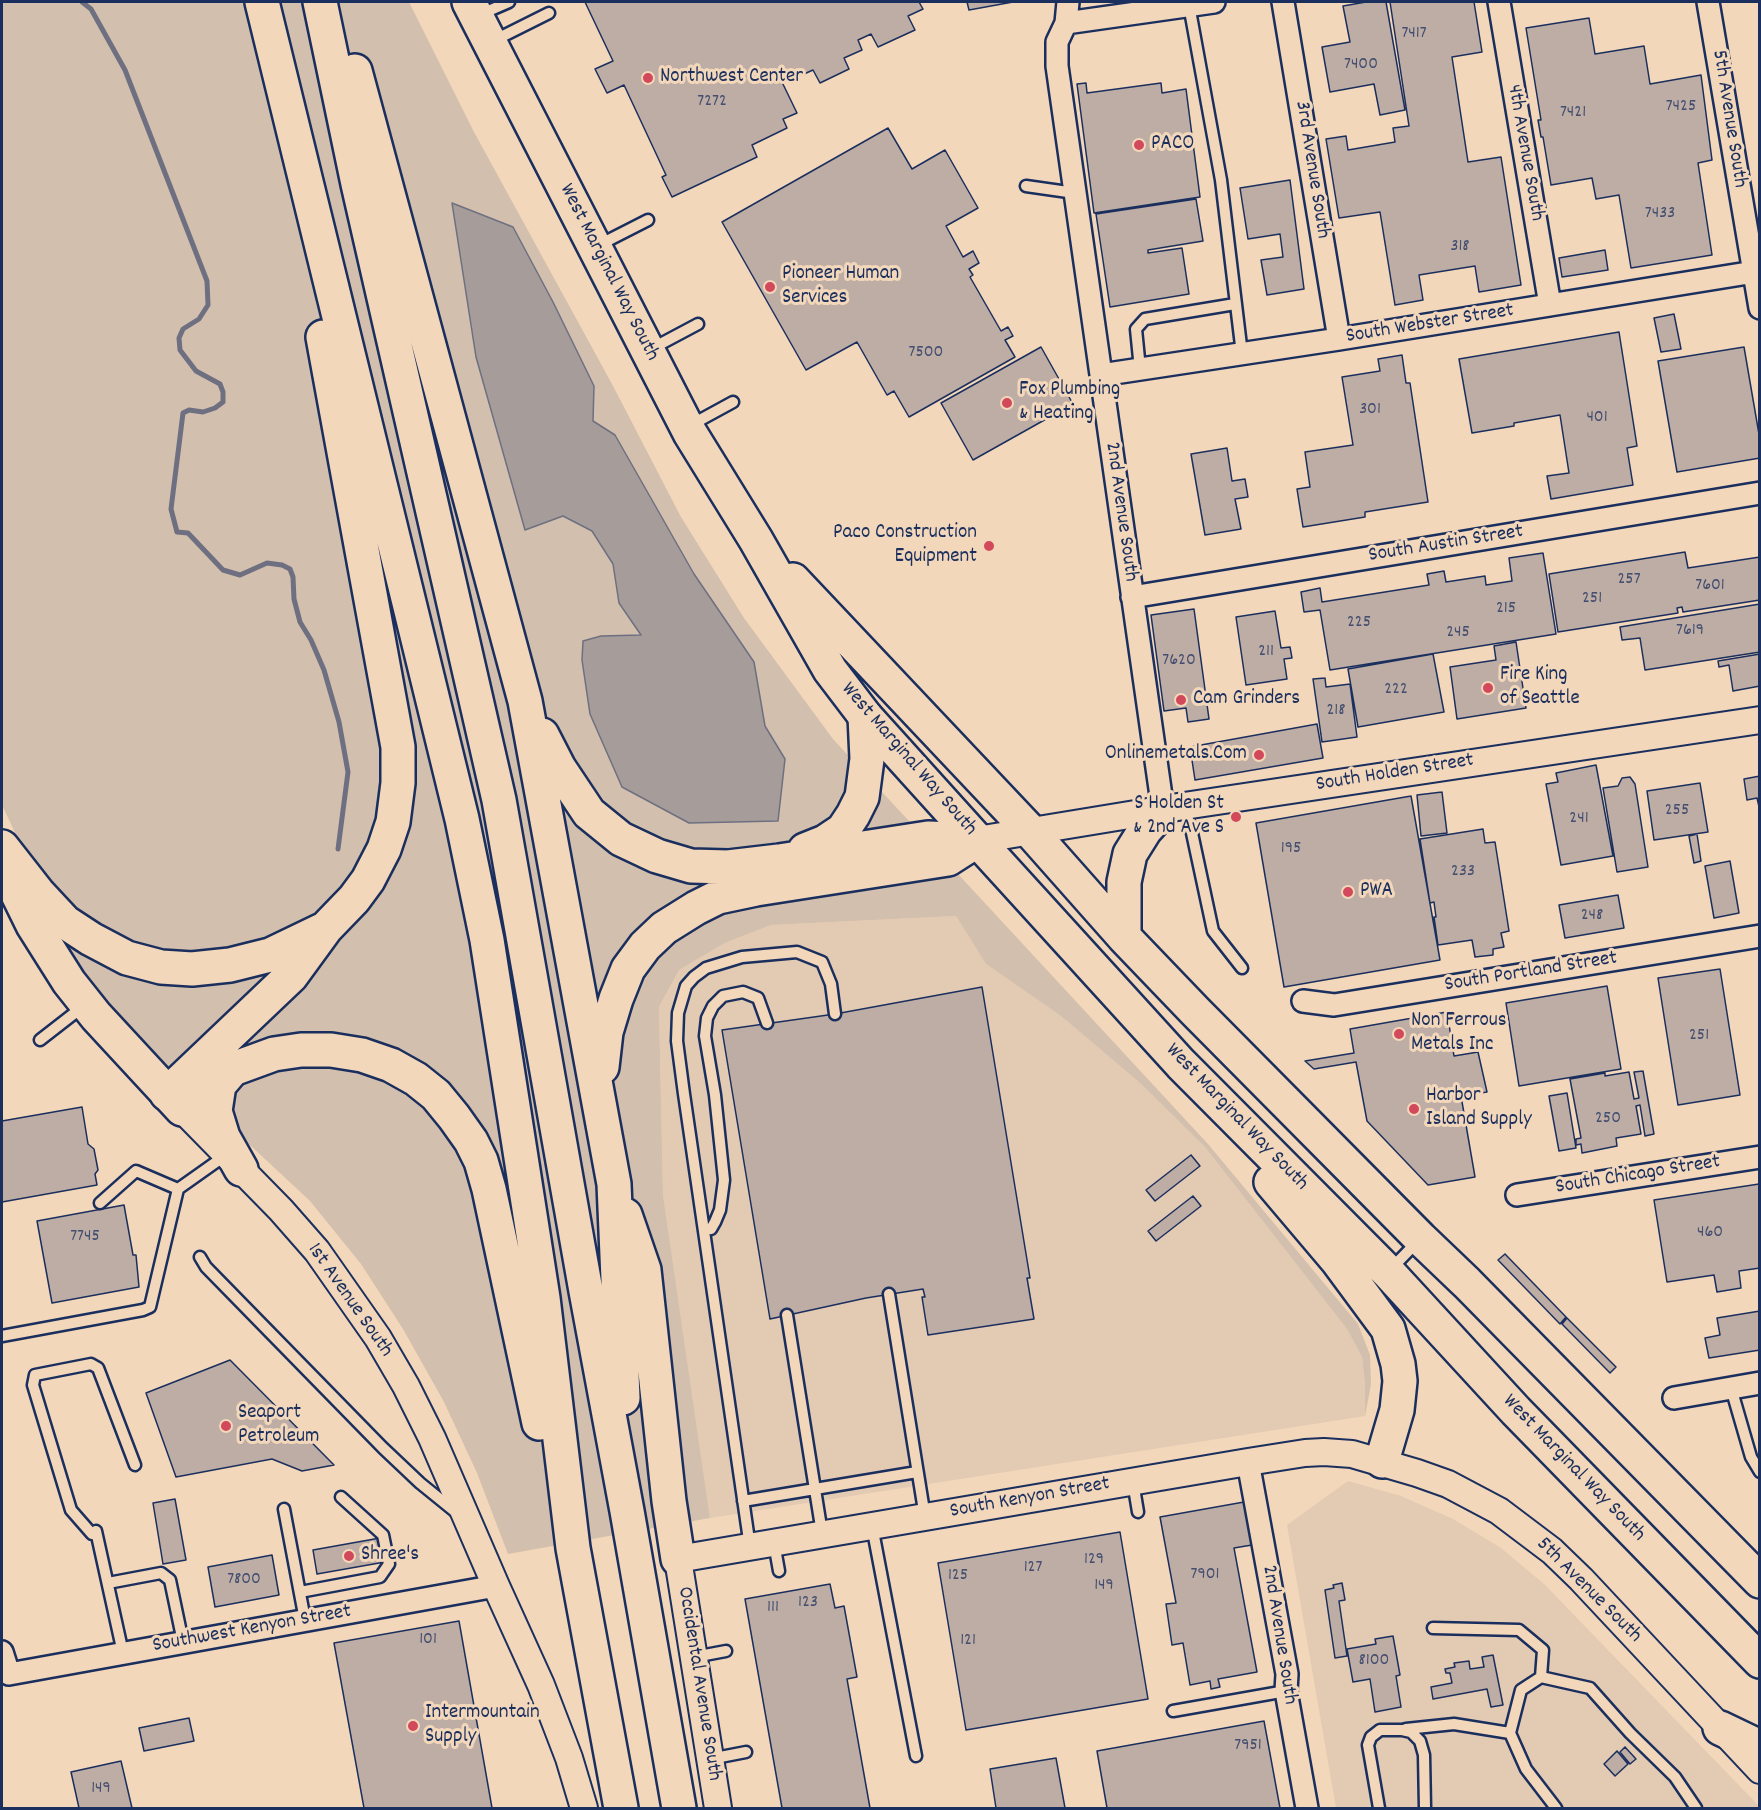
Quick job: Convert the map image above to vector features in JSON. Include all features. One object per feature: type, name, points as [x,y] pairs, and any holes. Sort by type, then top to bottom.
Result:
[{"type":"main road","points":[[174,1102],[291,976],[326,927],[354,899],[368,880],[384,849],[393,822],[398,783],[398,747],[262,2]]},
{"type":"main road","points":[[262,2],[462,819],[487,940],[543,1298],[573,1548],[621,1809]]},
{"type":"main road","points":[[320,2],[358,184],[499,800],[679,1809]]},
{"type":"main road","points":[[332,2],[356,75],[525,701],[614,1184],[627,1511]]},
{"type":"main road","name":"West Marginal Way South","points":[[478,20],[687,428],[756,540],[830,670],[865,716],[1181,1064],[1388,1272],[1516,1411],[1760,1661]]},
{"type":"main road","name":"West Marginal Way South","points":[[756,540],[1031,832],[1124,936],[1760,1581]]},
{"type":"main road","points":[[525,701],[559,768],[589,813],[621,839],[657,856],[691,866],[728,867],[928,838],[977,840]]},
{"type":"main road","points":[[779,861],[825,842],[843,830],[854,815],[864,794],[865,716]]},
{"type":"main road","points":[[1124,936],[1124,882],[1130,854],[1145,831],[1173,808]]},
{"type":"main road","points":[[599,1097],[606,1032],[615,999],[628,969],[645,946],[664,928],[718,897],[948,859],[977,840]]},
{"type":"main road","points":[[2,847],[38,893],[65,922],[127,958],[161,967],[192,969],[230,965],[270,954],[326,927]]},
{"type":"main road","name":"1st Avenue South","points":[[2,862],[33,925],[69,982],[174,1102]]},
{"type":"main road","points":[[174,1102],[233,1069],[274,1054],[301,1050],[331,1050],[362,1055],[391,1065],[416,1079],[436,1095],[471,1141],[481,1161],[489,1189],[563,1538],[573,1548]]},
{"type":"main road","points":[[1181,1064],[1244,1151],[1337,1260],[1388,1329],[1398,1364],[1400,1381],[1397,1410],[1382,1461]]},
{"type":"main road","points":[[233,1069],[219,1085],[215,1111],[234,1162]]},
{"type":"main road","points":[[614,1184],[644,1270],[669,1501],[678,1559]]},
{"type":"main road","points":[[1720,1728],[1760,1747]]},
{"type":"street","name":"2nd Avenue South","points":[[1068,2],[1066,23],[1060,33],[1056,52],[1132,597],[1173,808]]},
{"type":"street","points":[[1066,23],[1214,2]]},
{"type":"street","name":"3rd Avenue South","points":[[1283,2],[1339,339]]},
{"type":"street","name":"4th Avenue South","points":[[1499,2],[1550,305]]},
{"type":"street","name":"5th Avenue South","points":[[1708,2],[1756,272],[1760,308]]},
{"type":"street","name":"South Webster Street","points":[[1101,375],[1550,305],[1700,287],[1756,272]]},
{"type":"street","name":"South Austin Street","points":[[1132,597],[1760,494]]},
{"type":"street","name":"South Holden Street","points":[[977,840],[1173,808],[1760,720]]},
{"type":"street","name":"South Portland Street","points":[[1303,1001],[1334,1005],[1760,936]]},
{"type":"street","name":"1st Avenue South","points":[[174,1102],[281,1210],[316,1251],[378,1338],[406,1386],[471,1524],[541,1685],[569,1758],[584,1809]]},
{"type":"street","name":"South Chicago Street","points":[[1517,1195],[1760,1157]]},
{"type":"street","points":[[1674,1398],[1760,1383]]},
{"type":"street","name":"South Kenyon Street","points":[[678,1559],[1305,1453],[1352,1454],[1382,1461]]},
{"type":"street","name":"5th Avenue South","points":[[1382,1461],[1448,1484],[1472,1495],[1499,1511],[1538,1540],[1581,1579],[1760,1770]]},
{"type":"street","name":"2nd Avenue South","points":[[1248,1462],[1287,1674],[1286,1691],[1307,1809]]},
{"type":"street","name":"Occidental Avenue South","points":[[678,1559],[718,1809]]},
{"type":"street","name":"Southwest Kenyon Street","points":[[2,1652],[9,1674],[496,1586]]},
{"type":"lane","points":[[478,20],[509,2]]},
{"type":"lane","points":[[1189,5],[1221,180],[1242,354]]},
{"type":"lane","points":[[478,20],[549,13]]},
{"type":"lane","points":[[1026,186],[1075,193]]},
{"type":"lane","points":[[595,248],[648,220]]},
{"type":"lane","points":[[1140,369],[1136,329],[1145,319],[1235,304]]},
{"type":"lane","points":[[648,351],[698,324]]},
{"type":"lane","points":[[687,428],[733,402]]},
{"type":"lane","points":[[1173,808],[1192,833],[1213,932],[1242,968]]},
{"type":"lane","points":[[780,1571],[762,1545],[743,1501],[677,1041],[678,1013],[686,986],[706,968],[742,957],[797,952],[822,962],[831,984],[836,1014]]},
{"type":"lane","points":[[704,1230],[711,1229],[720,1210],[724,1180],[715,1095],[705,1036],[707,1018],[712,1006],[723,996],[744,992],[758,998],[767,1023]]},
{"type":"lane","points":[[39,1040],[86,1004]]},
{"type":"lane","points":[[100,1203],[136,1171],[178,1189],[234,1162]]},
{"type":"lane","points":[[2,1336],[150,1307],[178,1189]]},
{"type":"lane","points":[[1388,1272],[1421,1239]]},
{"type":"lane","points":[[200,1257],[206,1267],[383,1448],[420,1483],[471,1524]]},
{"type":"lane","points":[[889,1294],[925,1517]]},
{"type":"lane","points":[[787,1315],[823,1535]]},
{"type":"lane","points":[[123,1653],[94,1532],[71,1510],[33,1384],[35,1375],[91,1364],[98,1368],[135,1465]]},
{"type":"lane","points":[[1731,1388],[1751,1457],[1760,1472]]},
{"type":"lane","points":[[743,1501],[917,1472]]},
{"type":"lane","points":[[1133,1482],[1138,1512]]},
{"type":"lane","points":[[300,1592],[380,1577],[389,1564],[383,1535],[341,1497]]},
{"type":"lane","points":[[284,1509],[305,1620]]},
{"type":"lane","points":[[872,1526],[916,1756]]},
{"type":"lane","points":[[108,1583],[161,1574],[170,1580],[183,1642]]},
{"type":"lane","points":[[1433,1628],[1519,1630],[1543,1650],[1541,1677]]},
{"type":"lane","points":[[694,1657],[726,1651]]},
{"type":"lane","points":[[1556,1809],[1526,1769],[1510,1733],[1521,1690],[1541,1677],[1590,1688],[1630,1733],[1675,1777],[1696,1809]]},
{"type":"lane","points":[[1173,1711],[1286,1691]]},
{"type":"lane","points":[[1379,1809],[1368,1745],[1371,1737],[1380,1730],[1454,1724],[1510,1733]]},
{"type":"lane","points":[[1402,1730],[1411,1732],[1420,1741],[1424,1755],[1425,1809]]},
{"type":"lane","points":[[710,1759],[746,1752]]},
{"type":"shaded area","points":[[2,2],[409,2],[474,132],[612,384],[681,517],[744,618],[833,739],[1208,1144],[1358,1324],[1370,1355],[1371,1384],[1365,1416],[1362,1357],[1347,1329],[1205,1147],[1140,1083],[1061,1016],[986,964],[956,916],[771,925],[725,943],[679,970],[659,1007],[663,1195],[710,1518],[508,1554],[477,1473],[444,1402],[403,1329],[361,1264],[310,1201],[149,1051],[79,968],[2,805]]},
{"type":"shaded area","points":[[452,203],[513,227],[594,386],[593,421],[615,435],[694,574],[754,662],[765,726],[785,759],[778,821],[689,823],[622,787],[590,714],[582,660],[583,641],[601,636],[641,635],[619,603],[613,564],[592,531],[563,516],[525,530],[476,357]]},
{"type":"shaded area","points":[[956,916],[986,964],[1061,1016],[1140,1083],[1205,1147],[1347,1329],[1362,1357],[1365,1416],[710,1518],[663,1195],[659,1007],[679,970],[725,943],[771,925]]},
{"type":"shaded area","points":[[1348,1481],[1401,1496],[1453,1519],[1501,1548],[1544,1584],[1759,1808],[1336,1808],[1287,1525]]},
{"type":"building","points":[[585,2],[919,2],[923,9],[908,16],[915,30],[878,47],[871,34],[858,40],[862,50],[844,58],[849,69],[820,83],[813,70],[804,74],[802,70],[781,80],[797,113],[783,119],[787,128],[752,145],[757,157],[672,197],[662,177],[666,175],[624,85],[607,93],[595,69],[613,61]]},
{"type":"building","points":[[967,2],[1013,2],[969,10]]},
{"type":"building","points":[[1366,2],[1386,2],[1405,110],[1380,115],[1374,84],[1330,92],[1322,47],[1350,42],[1343,6]]},
{"type":"building","points":[[1390,2],[1474,2],[1482,52],[1452,57],[1468,162],[1501,157],[1521,285],[1479,292],[1475,266],[1419,275],[1423,300],[1395,305],[1380,212],[1339,218],[1326,139],[1346,136],[1348,150],[1395,142],[1393,128],[1409,126]]},
{"type":"building","points":[[1589,18],[1595,54],[1644,46],[1650,84],[1701,75],[1712,160],[1698,163],[1712,255],[1631,268],[1619,195],[1596,199],[1592,178],[1551,185],[1538,120],[1541,120],[1526,28]]},
{"type":"building","name":"PACO","points":[[1086,83],[1087,93],[1161,83],[1162,93],[1186,89],[1200,197],[1094,213],[1077,84]]},
{"type":"building","points":[[888,128],[912,169],[945,150],[978,208],[946,226],[963,257],[973,251],[979,263],[969,269],[973,275],[970,277],[1001,331],[1008,327],[1013,336],[1005,340],[1015,357],[909,417],[894,391],[887,395],[857,342],[806,370],[722,222]]},
{"type":"building","points":[[1290,180],[1304,289],[1267,295],[1261,260],[1283,257],[1280,234],[1248,239],[1240,188]]},
{"type":"building","points":[[1196,199],[1203,241],[1148,250],[1148,253],[1182,248],[1189,294],[1110,307],[1096,214]]},
{"type":"building","points":[[1605,250],[1608,270],[1562,277],[1559,258]]},
{"type":"building","points":[[1674,314],[1681,349],[1661,352],[1654,318]]},
{"type":"building","points":[[1619,332],[1637,446],[1627,448],[1633,485],[1551,499],[1547,476],[1569,473],[1560,415],[1472,433],[1459,359]]},
{"type":"building","name":"Fox Plumbing & Heating","points":[[1041,347],[1073,404],[973,460],[941,403]]},
{"type":"building","points":[[1744,347],[1760,440],[1760,458],[1677,472],[1658,361]]},
{"type":"building","points":[[1402,355],[1406,383],[1410,383],[1428,502],[1365,512],[1365,517],[1303,527],[1297,489],[1310,487],[1305,452],[1353,445],[1342,377],[1380,371],[1378,359]]},
{"type":"building","points":[[1227,448],[1232,481],[1245,479],[1248,497],[1235,499],[1241,529],[1205,535],[1191,454]]},
{"type":"building","points":[[1685,552],[1688,568],[1760,557],[1760,600],[1683,612],[1682,607],[1677,608],[1678,613],[1558,632],[1549,574]]},
{"type":"building","points":[[1543,553],[1556,634],[1330,670],[1320,610],[1304,612],[1301,592],[1320,588],[1322,602],[1429,585],[1427,574],[1444,571],[1446,582],[1485,576],[1486,585],[1512,581],[1509,558]]},
{"type":"building","points":[[1760,604],[1760,652],[1645,670],[1640,638],[1622,640],[1620,627]]},
{"type":"building","points":[[1194,609],[1209,719],[1188,722],[1186,708],[1164,711],[1151,615]]},
{"type":"building","points":[[1275,611],[1281,648],[1290,647],[1292,658],[1284,659],[1287,679],[1246,685],[1236,617]]},
{"type":"building","name":"Fire King of Seattle","points":[[1516,642],[1526,708],[1457,719],[1450,667],[1496,660],[1494,646]]},
{"type":"building","points":[[1433,654],[1444,712],[1358,727],[1348,669]]},
{"type":"building","points":[[1760,654],[1760,686],[1733,691],[1729,665],[1719,667],[1718,661]]},
{"type":"building","points":[[1325,678],[1326,687],[1350,684],[1357,737],[1322,742],[1313,679]]},
{"type":"building","points":[[1317,724],[1323,758],[1195,780],[1190,747]]},
{"type":"building","points":[[1596,765],[1613,856],[1561,865],[1546,784],[1558,782],[1556,773]]},
{"type":"building","points":[[1760,776],[1760,811],[1757,798],[1747,800],[1744,779]]},
{"type":"building","points":[[1630,777],[1635,784],[1648,867],[1617,872],[1603,788],[1618,786],[1622,778]]},
{"type":"building","points":[[1700,783],[1708,832],[1654,840],[1647,791]]},
{"type":"building","points":[[1442,792],[1447,833],[1421,836],[1417,795]]},
{"type":"building","name":"PWA","points":[[1411,796],[1440,960],[1284,987],[1256,823]]},
{"type":"building","points":[[1483,829],[1485,843],[1495,842],[1509,931],[1501,933],[1504,947],[1493,949],[1493,955],[1475,957],[1472,940],[1438,945],[1434,902],[1430,903],[1420,839]]},
{"type":"building","points":[[1697,834],[1701,861],[1694,863],[1689,836]]},
{"type":"building","points":[[1730,861],[1739,913],[1714,918],[1705,866]]},
{"type":"building","points":[[1618,895],[1624,928],[1565,938],[1559,905]]},
{"type":"building","points":[[1720,969],[1740,1095],[1678,1105],[1658,978]]},
{"type":"building","points":[[1607,986],[1621,1069],[1519,1086],[1506,1003]]},
{"type":"building","points":[[982,987],[1030,1278],[1027,1278],[1034,1319],[928,1335],[922,1297],[925,1297],[923,1289],[866,1298],[770,1319],[722,1030],[835,1014]]},
{"type":"building","name":"Harbor Island Supply","points":[[1447,1012],[1454,1056],[1478,1052],[1487,1092],[1461,1096],[1475,1177],[1428,1185],[1367,1121],[1356,1062],[1314,1069],[1305,1061],[1354,1053],[1350,1029]]},
{"type":"building","points":[[1643,1071],[1654,1134],[1645,1136],[1640,1105],[1636,1106],[1641,1134],[1616,1138],[1617,1146],[1582,1153],[1581,1144],[1576,1145],[1576,1139],[1581,1138],[1570,1079],[1605,1073],[1605,1076],[1629,1072],[1634,1099],[1639,1098],[1634,1072]]},
{"type":"building","points":[[1567,1093],[1576,1148],[1559,1151],[1549,1096]]},
{"type":"building","points":[[82,1107],[88,1144],[94,1149],[98,1170],[95,1174],[97,1185],[2,1202],[2,1121]]},
{"type":"building","points":[[1191,1155],[1200,1166],[1155,1201],[1146,1190]]},
{"type":"building","points":[[1759,1184],[1760,1268],[1739,1271],[1741,1288],[1717,1292],[1714,1275],[1667,1282],[1654,1200]]},
{"type":"building","points":[[1193,1196],[1201,1206],[1156,1241],[1148,1231]]},
{"type":"building","points":[[124,1205],[133,1255],[136,1255],[139,1287],[52,1303],[37,1221]]},
{"type":"building","points":[[1505,1254],[1566,1317],[1560,1324],[1498,1260]]},
{"type":"building","points":[[1760,1311],[1760,1350],[1709,1358],[1705,1338],[1720,1335],[1717,1318]]},
{"type":"building","points":[[1567,1318],[1616,1367],[1610,1373],[1562,1324]]},
{"type":"building","name":"Seaport Petroleum","points":[[230,1360],[334,1465],[302,1471],[272,1459],[176,1477],[146,1393]]},
{"type":"building","points":[[175,1499],[186,1560],[163,1564],[153,1503]]},
{"type":"building","points":[[1244,1502],[1252,1545],[1234,1548],[1257,1672],[1218,1679],[1220,1687],[1211,1689],[1210,1681],[1190,1685],[1183,1643],[1172,1645],[1166,1604],[1176,1603],[1160,1517]]},
{"type":"building","points":[[1120,1532],[1148,1699],[966,1730],[938,1563]]},
{"type":"building","name":"Shree's","points":[[380,1538],[385,1562],[317,1574],[313,1550]]},
{"type":"building","points":[[272,1555],[279,1595],[215,1607],[208,1567]]},
{"type":"building","points":[[1342,1583],[1345,1600],[1339,1601],[1347,1656],[1335,1658],[1325,1590]]},
{"type":"building","points":[[830,1584],[835,1608],[844,1606],[857,1677],[847,1679],[870,1808],[782,1808],[745,1599]]},
{"type":"building","name":"Intermountain Supply","points":[[459,1621],[492,1808],[364,1808],[334,1643]]},
{"type":"building","points":[[1393,1636],[1400,1675],[1396,1676],[1401,1707],[1375,1712],[1370,1679],[1353,1682],[1347,1649],[1376,1644],[1375,1639]]},
{"type":"building","points":[[1493,1655],[1503,1705],[1491,1707],[1487,1689],[1433,1699],[1431,1687],[1452,1683],[1450,1673],[1446,1673],[1445,1669],[1455,1667],[1454,1663],[1469,1661],[1470,1669],[1484,1667],[1482,1657]]},
{"type":"building","points":[[189,1718],[194,1741],[144,1751],[139,1728]]},
{"type":"building","points":[[1264,1721],[1280,1808],[1107,1808],[1097,1751]]},
{"type":"building","points":[[1625,1747],[1636,1759],[1630,1764],[1620,1752]]},
{"type":"building","points":[[1617,1751],[1628,1764],[1615,1776],[1604,1764]]},
{"type":"building","points":[[1056,1758],[1065,1808],[996,1808],[990,1769]]},
{"type":"building","points":[[121,1761],[132,1808],[79,1808],[71,1772]]},
{"type":"waterway","points":[[82,2],[91,9],[125,70],[207,281],[208,305],[199,319],[183,329],[179,338],[180,350],[196,371],[220,384],[223,402],[203,412],[189,410],[183,413],[171,509],[177,532],[188,533],[223,570],[240,575],[267,563],[282,565],[290,569],[300,622],[324,670],[339,722],[348,772],[338,849]]},
{"type":"place","name":"Northwest Center","points":[[648,78]]},
{"type":"place","name":"PACO","points":[[1139,145]]},
{"type":"place","name":"Pioneer Human Services","points":[[770,287]]},
{"type":"place","name":"Fox Plumbing & Heating","points":[[1007,403]]},
{"type":"place","name":"Paco Construction Equipment","points":[[989,546]]},
{"type":"place","name":"Fire King of Seattle","points":[[1488,688]]},
{"type":"place","name":"Cam Grinders","points":[[1181,700]]},
{"type":"place","name":"Onlinemetals.Com","points":[[1259,755]]},
{"type":"place","name":"S Holden St & 2nd Ave S","points":[[1236,817]]},
{"type":"place","name":"PWA","points":[[1348,892]]},
{"type":"place","name":"Non Ferrous Metals Inc","points":[[1399,1034]]},
{"type":"place","name":"Harbor Island Supply","points":[[1414,1109]]},
{"type":"place","name":"Seaport Petroleum","points":[[226,1426]]},
{"type":"place","name":"Shree's","points":[[349,1556]]},
{"type":"place","name":"Intermountain Supply","points":[[413,1726]]}]
